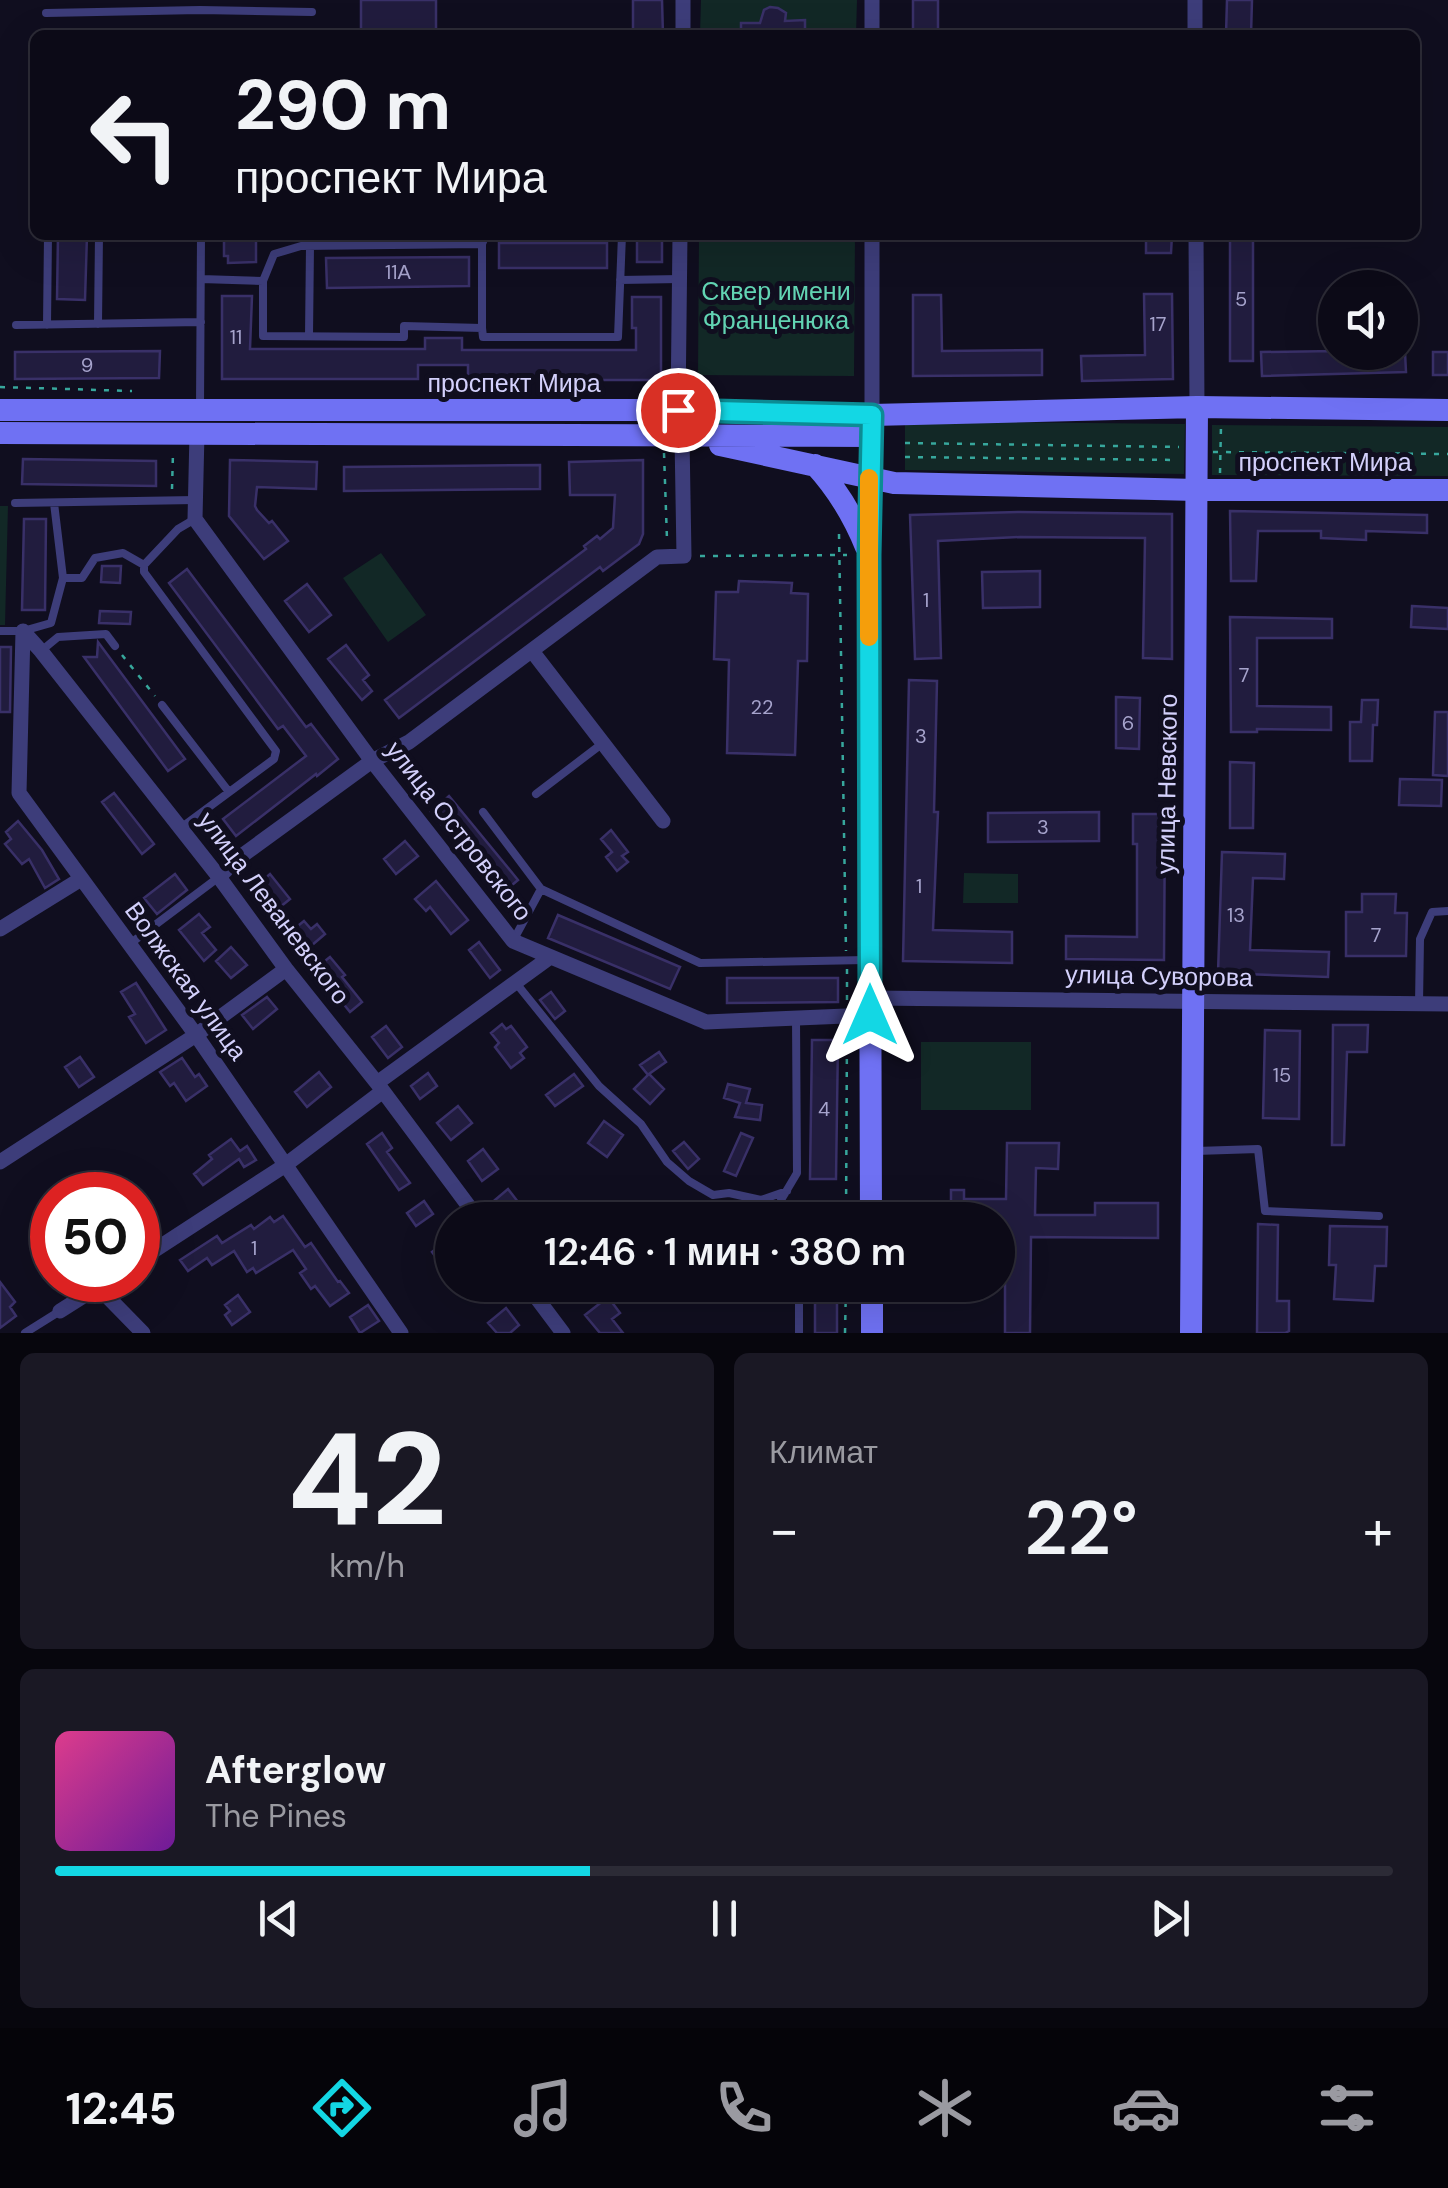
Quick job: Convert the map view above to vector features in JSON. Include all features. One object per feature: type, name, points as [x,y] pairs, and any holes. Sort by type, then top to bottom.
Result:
[{"type":"main road","name":"проспект Мира","points":[[0,433],[198,431],[672,441],[1197,407],[1448,410]]},
{"type":"main road","name":"улица Невского","points":[[1192,1333],[1197,407]]},
{"type":"main road","name":"проспект Мира","points":[[0,410],[198,431],[678,410],[872,426]]},
{"type":"main road","points":[[871,1202],[858,960],[872,426]]},
{"type":"main road","name":"проспект Мира","points":[[672,441],[894,482],[1197,490],[1448,490]]},
{"type":"main road","points":[[814,465],[846,504],[869,555]]},
{"type":"main road","points":[[872,1302],[872,1333]]},
{"type":"street","points":[[682,30],[683,0]]},
{"type":"street","points":[[872,0],[872,30]]},
{"type":"street","points":[[1195,0],[1195,30]]},
{"type":"street","points":[[678,410],[680,240]]},
{"type":"street","points":[[872,240],[872,426]]},
{"type":"street","name":"улица Невского","points":[[1196,240],[1197,407]]},
{"type":"street","points":[[194,519],[198,431]]},
{"type":"street","points":[[220,877],[236,860],[372,762],[409,742],[657,557],[676,557],[672,441]]},
{"type":"street","name":"улица Островского","points":[[194,519],[372,762],[513,941],[706,1022],[796,1018],[863,1009]]},
{"type":"street","name":"улица Леваневского","points":[[23,631],[220,877],[466,1202]]},
{"type":"street","name":"Волжская улица","points":[[23,631],[19,793],[196,1035],[400,1333]]},
{"type":"street","points":[[532,651],[663,821]]},
{"type":"street","points":[[0,929],[81,879]]},
{"type":"street","points":[[160,1247],[284,1166],[380,1087],[550,958]]},
{"type":"street","points":[[0,1162],[196,1035],[286,969]]},
{"type":"street","name":"улица Суворова","points":[[863,1009],[1192,1001],[1448,1004]]},
{"type":"street","points":[[60,1311],[74,1302]]},
{"type":"street","points":[[118,1302],[143,1333]]},
{"type":"street","points":[[540,1302],[563,1333]]},
{"type":"lane","points":[[46,12],[200,5],[312,12]]},
{"type":"lane","points":[[47,325],[48,240]]},
{"type":"lane","points":[[98,324],[99,240]]},
{"type":"lane","points":[[198,431],[201,240]]},
{"type":"lane","points":[[459,240],[310,246],[274,254],[264,280],[264,336],[404,337],[404,326],[482,328]]},
{"type":"lane","points":[[484,240],[483,337],[618,338],[622,240]]},
{"type":"lane","points":[[309,336],[310,246]]},
{"type":"lane","points":[[201,279],[264,280]]},
{"type":"lane","points":[[620,280],[680,279]]},
{"type":"lane","points":[[16,326],[201,322]]},
{"type":"lane","points":[[15,503],[195,500]]},
{"type":"lane","points":[[0,631],[23,631],[51,623],[62,578],[54,503]]},
{"type":"lane","points":[[181,828],[274,759],[276,751],[144,572],[144,565],[178,529],[194,519]]},
{"type":"lane","points":[[62,578],[82,578],[94,558],[123,553],[144,565]]},
{"type":"lane","points":[[41,651],[58,637],[106,634],[115,646]]},
{"type":"lane","points":[[162,705],[229,792]]},
{"type":"lane","points":[[536,794],[603,743]]},
{"type":"lane","points":[[483,812],[540,889],[700,963],[858,960]]},
{"type":"lane","points":[[130,943],[220,877]]},
{"type":"lane","points":[[513,941],[540,889]]},
{"type":"lane","points":[[1420,1004],[1420,939],[1432,912],[1448,912]]},
{"type":"lane","points":[[516,982],[599,1086],[641,1124],[667,1162],[690,1181],[713,1195],[729,1193],[762,1200],[787,1190]]},
{"type":"lane","points":[[781,1202],[797,1173],[796,1018]]},
{"type":"lane","points":[[1192,1152],[1258,1149],[1265,1211],[1379,1216]]},
{"type":"lane","points":[[799,1302],[799,1333]]},
{"type":"lane","points":[[26,1333],[60,1311]]},
{"type":"path","points":[[1220,475],[1221,425]]},
{"type":"path","points":[[172,501],[172,450],[198,431]]},
{"type":"path","points":[[672,441],[676,557],[869,555]]},
{"type":"path","points":[[905,443],[1184,448]]},
{"type":"path","points":[[1212,452],[1448,454]]},
{"type":"path","points":[[905,457],[1184,460]]},
{"type":"path","points":[[839,537],[863,1009],[847,1202]]},
{"type":"path","points":[[115,646],[162,705]]},
{"type":"path","points":[[845,1333],[846,1302]]},
{"type":"green space","points":[[701,0],[857,0],[856,30],[700,30]]},
{"type":"green space","name":"Сквер имени Франценюка","points":[[699,240],[855,240],[854,376],[698,375]]},
{"type":"green space","points":[[905,421],[1185,424],[1184,474],[905,470]]},
{"type":"green space","points":[[1212,425],[1448,427],[1448,476],[1212,475]]},
{"type":"green space","points":[[0,506],[8,506],[5,625],[0,625]]},
{"type":"green space","points":[[381,553],[426,615],[388,642],[343,578]]},
{"type":"green space","points":[[964,873],[1018,874],[1018,903],[963,903]]},
{"type":"green space","points":[[921,1042],[1031,1042],[1031,1110],[921,1110]]},
{"type":"building","points":[[361,0],[436,0],[436,30],[361,30]]},
{"type":"building","points":[[633,0],[662,0],[663,30],[633,30]]},
{"type":"building","points":[[913,0],[938,0],[938,30],[913,30]]},
{"type":"building","points":[[1227,0],[1252,0],[1251,30],[1226,30]]},
{"type":"building","points":[[778,8],[786,13],[785,21],[805,20],[805,30],[741,30],[741,23],[760,23],[764,10]]},
{"type":"building","points":[[58,240],[87,240],[85,300],[57,299]]},
{"type":"building","points":[[224,240],[256,240],[256,262],[228,263],[228,256],[224,256]]},
{"type":"building","points":[[637,240],[662,240],[662,262],[637,262]]},
{"type":"building","points":[[1146,240],[1172,240],[1171,253],[1146,253]]},
{"type":"building","points":[[1230,240],[1253,240],[1253,361],[1230,361]]},
{"type":"building","points":[[499,243],[607,243],[607,268],[499,268]]},
{"type":"building","points":[[469,257],[469,286],[327,288],[326,258]]},
{"type":"building","points":[[1144,294],[1172,294],[1173,379],[1082,381],[1081,356],[1145,355]]},
{"type":"building","points":[[913,295],[941,295],[942,351],[1042,350],[1042,375],[913,376]]},
{"type":"building","points":[[222,296],[252,296],[250,349],[425,349],[425,338],[462,338],[462,350],[636,350],[632,297],[661,297],[661,380],[468,380],[468,365],[418,365],[418,379],[222,379]]},
{"type":"building","points":[[160,351],[159,378],[15,379],[15,352]]},
{"type":"building","points":[[1318,351],[1318,370],[1406,372],[1262,376],[1261,352]]},
{"type":"building","points":[[1433,352],[1448,352],[1448,375],[1433,375]]},
{"type":"building","points":[[23,459],[156,461],[156,486],[22,484]]},
{"type":"building","points":[[230,460],[317,462],[316,489],[257,487],[257,510],[288,541],[264,559],[229,516]]},
{"type":"building","points":[[643,460],[643,534],[639,544],[603,571],[600,567],[399,718],[385,700],[586,549],[584,546],[597,536],[600,539],[613,528],[615,495],[570,495],[569,462]]},
{"type":"building","points":[[540,465],[540,489],[344,491],[344,467]]},
{"type":"building","points":[[1230,511],[1427,515],[1427,533],[1366,531],[1366,540],[1321,538],[1321,531],[1258,531],[1256,581],[1231,581]]},
{"type":"building","points":[[1172,514],[1172,659],[1143,658],[1145,538],[1020,537],[938,541],[941,658],[915,659],[910,515]]},
{"type":"building","points":[[24,519],[46,519],[45,610],[22,610]]},
{"type":"building","points":[[102,566],[121,566],[120,583],[101,582]]},
{"type":"building","points":[[187,569],[306,727],[311,724],[338,759],[236,836],[223,819],[306,756],[283,726],[278,729],[169,583]]},
{"type":"building","points":[[1040,571],[1040,607],[983,608],[982,572]]},
{"type":"building","points":[[739,581],[792,583],[791,593],[808,594],[807,661],[798,661],[795,755],[727,753],[729,660],[714,659],[716,592],[738,592]]},
{"type":"building","points":[[307,584],[331,615],[309,632],[285,601]]},
{"type":"building","points":[[1412,606],[1448,608],[1448,629],[1411,627]]},
{"type":"building","points":[[100,611],[131,612],[130,624],[99,623]]},
{"type":"building","points":[[1230,617],[1332,619],[1332,638],[1257,638],[1257,706],[1331,707],[1331,730],[1231,732]]},
{"type":"building","points":[[98,642],[185,759],[168,771],[84,657],[97,657]]},
{"type":"building","points":[[346,645],[369,675],[363,680],[372,691],[362,700],[328,659]]},
{"type":"building","points":[[0,647],[11,647],[10,712],[0,712]]},
{"type":"building","points":[[909,680],[937,681],[934,812],[938,812],[933,930],[1012,932],[1012,963],[903,961]]},
{"type":"building","points":[[1116,697],[1140,698],[1139,749],[1116,748]]},
{"type":"building","points":[[1362,700],[1378,700],[1372,761],[1350,761],[1350,722],[1361,722]]},
{"type":"building","points":[[1435,712],[1448,712],[1448,776],[1433,775]]},
{"type":"building","points":[[1230,762],[1254,763],[1253,828],[1230,828]]},
{"type":"building","points":[[1400,779],[1442,780],[1441,806],[1399,805]]},
{"type":"building","points":[[114,793],[154,844],[142,854],[102,802]]},
{"type":"building","points":[[449,796],[518,880],[500,895],[431,812]]},
{"type":"building","points":[[1099,812],[1099,841],[988,842],[988,813]]},
{"type":"building","points":[[1133,814],[1165,814],[1164,960],[1066,959],[1066,936],[1137,937],[1137,844],[1133,844]]},
{"type":"building","points":[[18,821],[59,879],[45,888],[29,859],[22,864],[5,844],[11,839],[6,832]]},
{"type":"building","points":[[611,830],[628,852],[622,856],[628,862],[617,871],[606,857],[612,852],[601,839]]},
{"type":"building","points":[[405,841],[418,856],[396,874],[384,859]]},
{"type":"building","points":[[1222,852],[1285,854],[1284,879],[1253,878],[1250,950],[1329,952],[1328,977],[1218,973]]},
{"type":"building","points":[[175,874],[187,890],[157,914],[144,898]]},
{"type":"building","points":[[270,874],[290,899],[274,912],[254,888]]},
{"type":"building","points":[[436,881],[468,920],[451,934],[430,907],[426,911],[415,899]]},
{"type":"building","points":[[1362,894],[1396,894],[1395,913],[1407,913],[1406,956],[1346,956],[1346,912],[1362,912]]},
{"type":"building","points":[[199,914],[210,927],[202,933],[216,950],[204,961],[179,930]]},
{"type":"building","points":[[558,915],[680,967],[670,989],[548,938]]},
{"type":"building","points":[[304,921],[311,929],[317,924],[325,934],[304,952],[289,933]]},
{"type":"building","points":[[479,942],[500,970],[490,978],[469,950]]},
{"type":"building","points":[[231,947],[247,965],[231,978],[216,961]]},
{"type":"building","points":[[330,957],[362,1002],[350,1012],[317,971]]},
{"type":"building","points":[[727,978],[838,978],[838,1002],[727,1003]]},
{"type":"building","points":[[136,983],[166,1030],[146,1043],[129,1017],[135,1014],[121,992]]},
{"type":"building","points":[[551,992],[565,1011],[555,1019],[540,1000]]},
{"type":"building","points":[[267,997],[277,1009],[253,1029],[242,1015]]},
{"type":"building","points":[[502,1024],[506,1029],[511,1026],[527,1047],[520,1053],[524,1058],[511,1068],[495,1047],[499,1043],[491,1033]]},
{"type":"building","points":[[1333,1025],[1368,1025],[1367,1052],[1347,1052],[1344,1145],[1332,1145]]},
{"type":"building","points":[[386,1026],[402,1047],[388,1058],[372,1037]]},
{"type":"building","points":[[1265,1030],[1300,1031],[1299,1119],[1263,1118]]},
{"type":"building","points":[[812,1040],[838,1040],[836,1179],[810,1179]]},
{"type":"building","points":[[659,1052],[666,1062],[649,1074],[664,1089],[650,1104],[634,1089],[648,1075],[640,1065]]},
{"type":"building","points":[[80,1057],[94,1077],[79,1087],[65,1067]]},
{"type":"building","points":[[182,1058],[207,1086],[186,1101],[174,1083],[170,1086],[160,1072]]},
{"type":"building","points":[[319,1072],[331,1087],[307,1107],[295,1092]]},
{"type":"building","points":[[428,1073],[437,1086],[420,1099],[411,1086]]},
{"type":"building","points":[[574,1074],[583,1086],[555,1106],[546,1095]]},
{"type":"building","points":[[728,1084],[750,1089],[746,1103],[762,1105],[760,1120],[735,1117],[740,1103],[724,1098]]},
{"type":"building","points":[[458,1106],[472,1123],[451,1140],[437,1123]]},
{"type":"building","points":[[604,1121],[623,1135],[607,1157],[588,1143]]},
{"type":"building","points":[[382,1133],[392,1148],[387,1152],[410,1183],[399,1190],[367,1144]]},
{"type":"building","points":[[741,1133],[753,1138],[736,1176],[724,1171]]},
{"type":"building","points":[[231,1139],[240,1151],[247,1146],[256,1160],[244,1167],[239,1159],[203,1185],[194,1174],[212,1159],[209,1155]]},
{"type":"building","points":[[684,1142],[699,1159],[688,1169],[673,1151]]},
{"type":"building","points":[[1007,1143],[1059,1143],[1058,1169],[1036,1168],[1035,1215],[1095,1215],[1095,1203],[1158,1203],[1158,1238],[1031,1237],[1030,1333],[1005,1333],[1005,1302],[1015,1302],[1015,1202],[951,1202],[951,1190],[964,1190],[964,1199],[1006,1199]]},
{"type":"building","points":[[483,1149],[498,1169],[482,1181],[468,1161]]},
{"type":"building","points":[[508,1189],[518,1202],[497,1202]]},
{"type":"building","points":[[424,1201],[433,1214],[416,1226],[407,1213]]},
{"type":"building","points":[[283,1216],[305,1247],[311,1243],[349,1293],[330,1306],[300,1273],[306,1269],[293,1250],[256,1273],[253,1268],[247,1272],[234,1251],[212,1265],[207,1258],[188,1271],[180,1260],[217,1236],[222,1243],[251,1225],[254,1229],[270,1217],[274,1222]]},
{"type":"building","points":[[1258,1224],[1278,1225],[1277,1301],[1289,1301],[1289,1331],[1285,1333],[1257,1333]]},
{"type":"building","points":[[1330,1226],[1387,1227],[1386,1266],[1375,1266],[1373,1301],[1334,1299],[1336,1265],[1329,1265]]},
{"type":"building","points":[[0,1282],[15,1302],[10,1307],[16,1316],[0,1328]]},
{"type":"building","points":[[238,1295],[250,1312],[232,1325],[225,1315],[230,1311],[225,1305]]},
{"type":"building","points":[[602,1302],[612,1302],[620,1313],[612,1319],[623,1333],[600,1333],[585,1315]]},
{"type":"building","points":[[815,1302],[837,1302],[837,1333],[815,1333]]},
{"type":"building","points":[[368,1305],[379,1321],[360,1333],[350,1317]]},
{"type":"building","points":[[506,1308],[519,1325],[510,1333],[497,1333],[488,1323]]},
{"type":"slow traffic","points":[[869,478],[869,637]]},
{"type":"route","points":[[678,410],[872,415],[870,1015]]}]
